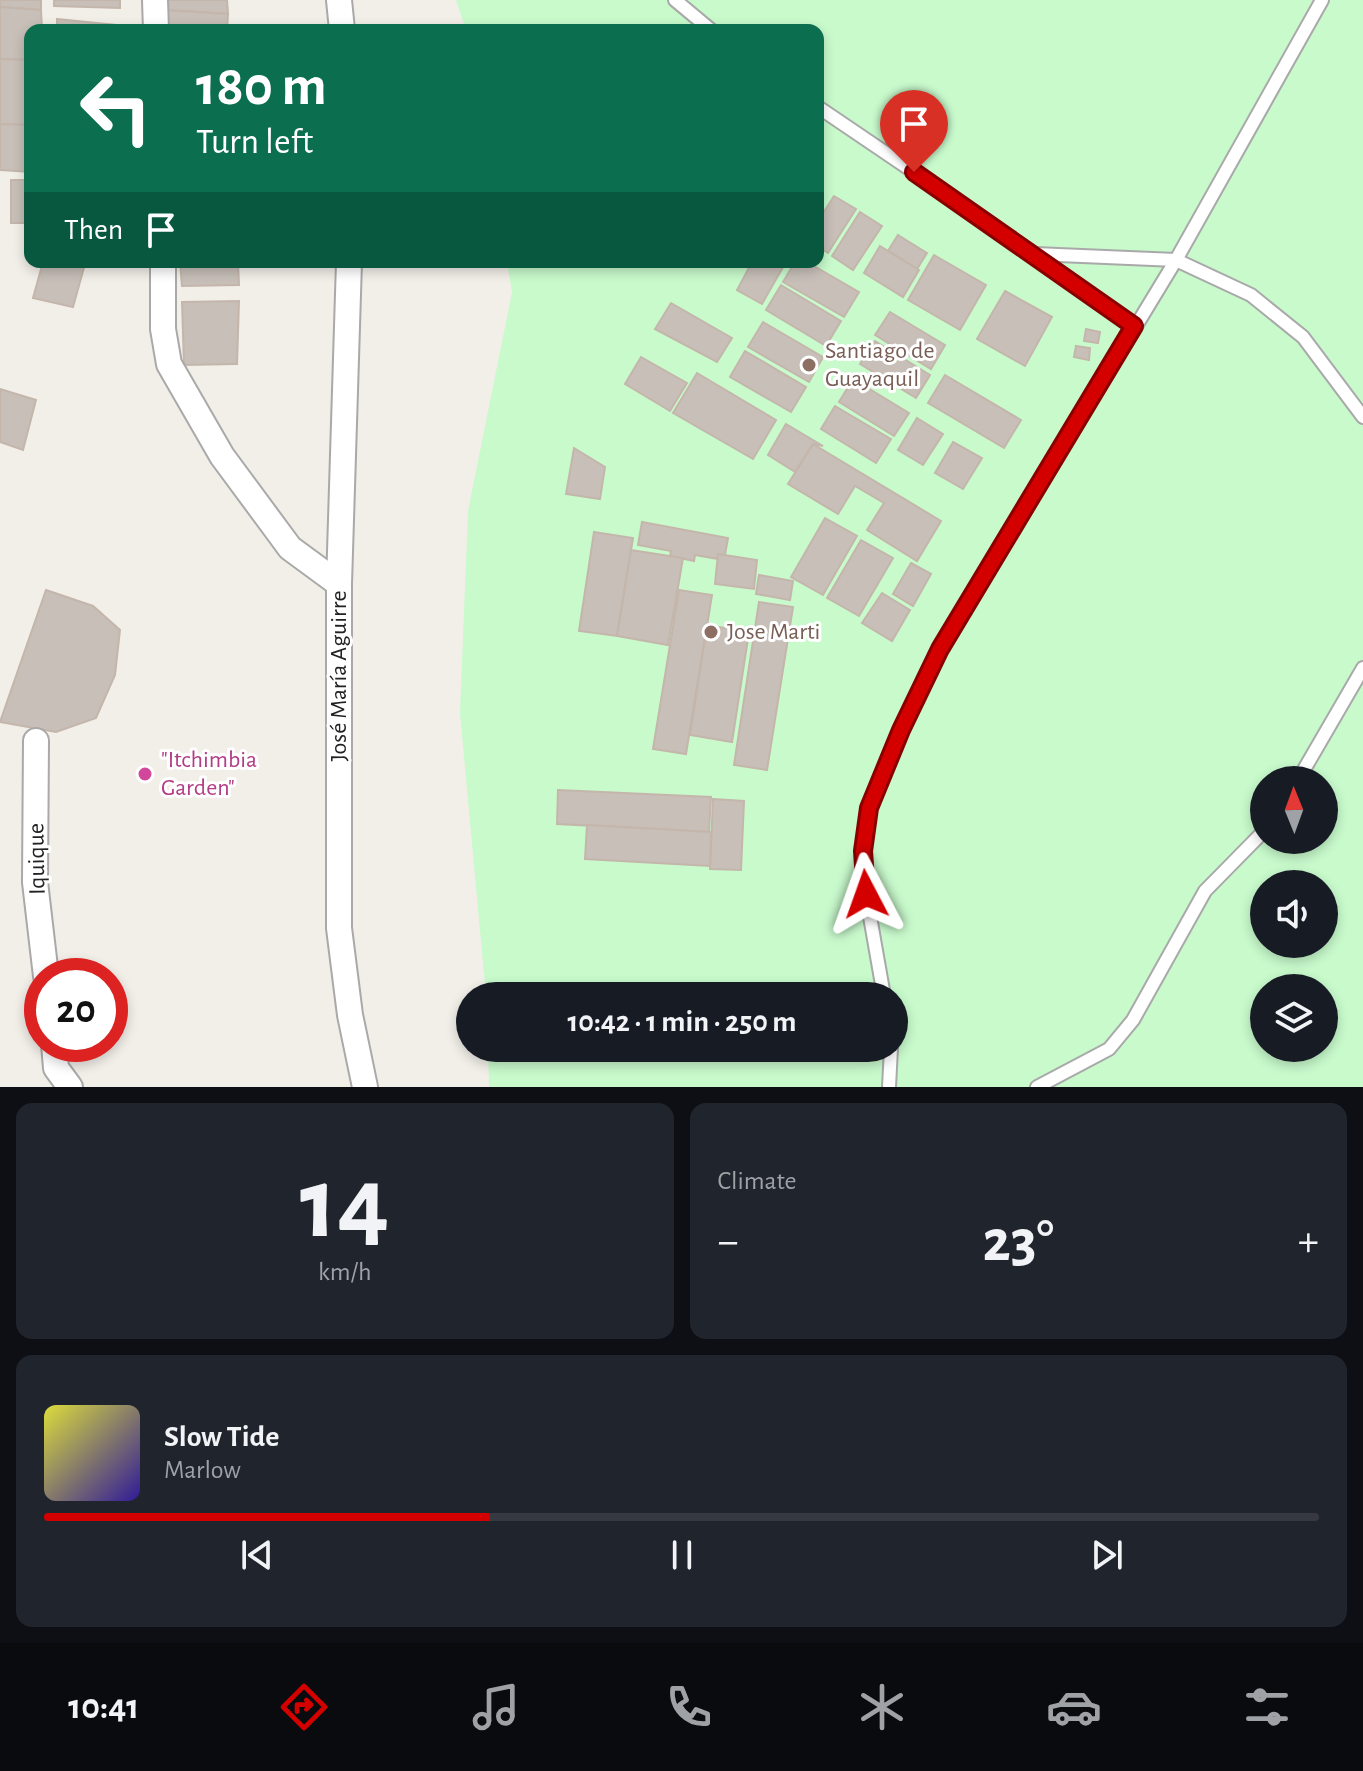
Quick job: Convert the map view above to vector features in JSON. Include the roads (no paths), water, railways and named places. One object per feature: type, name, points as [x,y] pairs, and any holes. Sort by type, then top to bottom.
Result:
[{"type":"street","points":[[155,0],[156,24]]},
{"type":"street","points":[[339,0],[341,24]]},
{"type":"street","points":[[163,268],[163,329],[169,364],[222,456],[290,548],[339,584]]},
{"type":"street","name":"José María Aguirre","points":[[349,268],[339,584],[339,928],[350,1015],[365,1087]]},
{"type":"street","name":"Iquique","points":[[36,741],[35,882],[44,958]]},
{"type":"street","points":[[56,1062],[56,1068],[70,1087]]},
{"type":"lane","points":[[675,0],[704,24]]},
{"type":"lane","points":[[882,982],[866,894],[863,851],[869,808],[940,649],[1176,260],[1322,0]]},
{"type":"lane","points":[[824,111],[1035,254],[1134,326]]},
{"type":"lane","points":[[1035,254],[1176,260],[1251,295],[1303,337],[1363,417]]},
{"type":"lane","points":[[1306,766],[1363,668]]},
{"type":"lane","points":[[1037,1087],[1109,1049],[1133,1020],[1205,891],[1250,845]]},
{"type":"lane","points":[[889,1087],[890,1062]]},
{"type":"place","name":"Santiago de Guayaquil","points":[[809,365]]},
{"type":"place","name":"Jose Marti","points":[[711,632]]},
{"type":"place","name":"\"Itchimbia Garden\"","points":[[145,774]]}]
